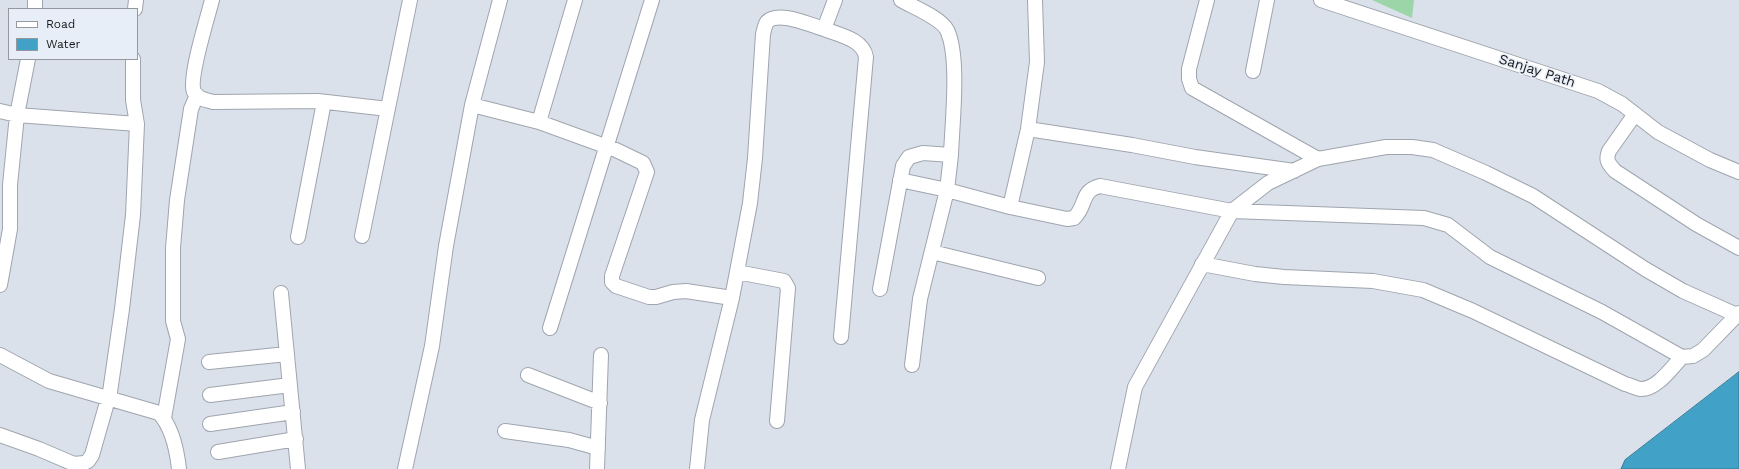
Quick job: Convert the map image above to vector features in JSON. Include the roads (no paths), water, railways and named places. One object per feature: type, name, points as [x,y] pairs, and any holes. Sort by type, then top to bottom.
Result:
[{"type":"street","points":[[212,0],[196,58],[193,83],[193,91],[196,95],[213,102],[324,102],[388,109]]},
{"type":"street","points":[[362,236],[410,0]]},
{"type":"street","points":[[405,469],[432,346],[446,246],[472,105],[500,0]]},
{"type":"street","points":[[539,122],[575,0]]},
{"type":"street","points":[[550,328],[652,0]]},
{"type":"street","points":[[824,29],[835,0]]},
{"type":"street","points":[[901,0],[935,19],[946,30],[954,67],[951,155],[947,190],[920,299],[912,365]]},
{"type":"street","points":[[1010,207],[1028,129],[1037,62],[1035,0]]},
{"type":"street","points":[[1207,0],[1189,69],[1189,78],[1192,88],[1318,159]]},
{"type":"street","points":[[1253,71],[1267,0]]},
{"type":"street","name":"Sanjay Path","points":[[1321,0],[1598,92],[1622,104],[1658,132],[1710,160],[1739,172]]},
{"type":"street","points":[[697,469],[702,420],[732,298],[750,203],[755,158],[763,34],[766,23],[774,17],[784,17],[824,29],[858,43],[865,49],[866,57],[841,337]]},
{"type":"street","points":[[0,285],[10,229],[10,185],[17,115],[28,60]]},
{"type":"street","points":[[0,435],[39,449],[69,463],[84,463],[92,456],[108,399],[122,309],[133,215],[137,124],[134,100],[133,60]]},
{"type":"street","points":[[164,418],[178,339],[172,321],[173,248],[177,200],[191,109],[196,95]]},
{"type":"street","points":[[298,237],[324,102]]},
{"type":"street","points":[[472,105],[539,122],[632,157],[643,163],[647,172],[612,276],[612,282],[616,286],[649,297],[686,291],[732,298]]},
{"type":"street","points":[[0,111],[17,115],[137,124]]},
{"type":"street","points":[[1635,114],[1609,151],[1606,157],[1608,163],[1615,171],[1696,224],[1739,248]]},
{"type":"street","points":[[1028,129],[1132,145],[1195,157],[1294,170]]},
{"type":"street","points":[[900,180],[947,190],[1010,207],[1067,218],[1074,218],[1079,214],[1086,193],[1091,188],[1100,186],[1232,210],[1424,218],[1448,225],[1490,257],[1602,312],[1682,357],[1693,356],[1703,350],[1738,314],[1683,291],[1645,269],[1533,196],[1486,173],[1433,150],[1412,147],[1386,147],[1318,159],[1268,183],[1232,210],[1135,387],[1118,469]]},
{"type":"street","points":[[880,289],[903,166],[910,157],[923,153],[951,155]]},
{"type":"street","points":[[932,252],[1038,278]]},
{"type":"street","points":[[1202,264],[1262,275],[1373,281],[1423,290],[1473,311],[1625,384],[1641,389],[1650,387],[1659,381],[1682,357]]},
{"type":"street","points":[[737,272],[784,281],[788,288],[777,421]]},
{"type":"street","points":[[281,293],[298,469]]},
{"type":"street","points":[[209,362],[288,354]]},
{"type":"street","points":[[0,355],[49,380],[108,399],[150,409],[160,413],[169,429],[180,469]]},
{"type":"street","points":[[597,469],[602,355]]},
{"type":"street","points":[[528,375],[600,403]]},
{"type":"street","points":[[210,395],[290,385]]},
{"type":"street","points":[[210,424],[293,412]]},
{"type":"street","points":[[505,431],[569,440],[598,448]]},
{"type":"street","points":[[218,452],[296,439]]},
{"type":"water","points":[[1739,372],[1739,469],[1621,469],[1625,460]]}]
